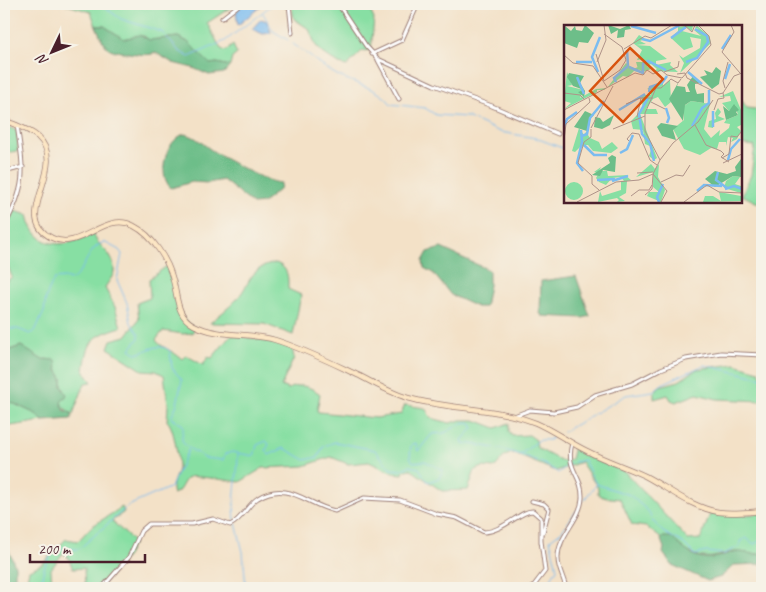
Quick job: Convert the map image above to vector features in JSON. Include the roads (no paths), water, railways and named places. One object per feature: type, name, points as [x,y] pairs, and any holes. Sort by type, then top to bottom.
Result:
[{"type":"main road","points":[[4,120],[37,136],[48,151],[47,174],[36,210],[37,222],[43,231],[51,238],[63,240],[74,239],[109,223],[126,223],[134,226],[155,246],[170,271],[181,313],[186,320],[196,326],[212,331],[274,339],[408,398],[512,416],[535,423],[572,443],[644,476],[702,507],[730,513],[762,511]]},
{"type":"street","points":[[222,18],[240,4]]},
{"type":"street","points":[[281,4],[289,6],[292,33]]},
{"type":"street","points":[[338,4],[372,54],[378,59],[434,85],[492,106],[558,134]]},
{"type":"street","points":[[372,54],[402,40],[418,4]]},
{"type":"street","points":[[378,59],[399,99]]},
{"type":"street","points":[[4,227],[20,196],[24,167],[17,125]]},
{"type":"street","points":[[4,172],[24,167]]},
{"type":"street","points":[[512,416],[530,410],[554,412],[577,407],[595,395],[632,384],[660,368],[686,359],[721,353],[762,355]]},
{"type":"street","points":[[566,588],[558,561],[558,552],[580,509],[582,498],[581,488],[570,464],[569,454],[572,443]]},
{"type":"street","points":[[102,588],[129,557],[141,531],[149,524],[192,524],[213,520],[230,525],[257,499],[276,492],[297,494],[335,511],[364,498],[400,500],[437,514],[457,518],[484,532],[503,527],[526,511],[533,511],[540,518],[544,571],[532,588]]},
{"type":"street","points":[[532,501],[544,504],[549,509],[541,542]]},
{"type":"water","points":[[241,4],[258,4],[261,6],[238,25],[236,12]]},
{"type":"water","points":[[261,19],[267,21],[271,33],[263,34],[252,29]]},
{"type":"waterway","points":[[100,4],[121,19],[162,32],[179,51],[189,57],[225,41],[273,4]]},
{"type":"waterway","points":[[263,13],[273,31],[288,40]]},
{"type":"waterway","points":[[293,44],[331,72],[374,90],[391,104],[425,108],[436,115],[467,117],[500,132],[536,138],[564,149]]},
{"type":"waterway","points":[[4,329],[18,329],[30,334],[35,331],[44,312],[46,297],[54,279],[65,278],[70,280],[75,277],[93,250],[104,242],[119,250],[122,254],[117,280],[127,303],[131,323],[139,334],[139,338],[130,349],[137,354],[158,347],[166,348],[170,351],[172,368],[182,380],[177,404],[171,418],[183,425],[182,441],[184,444],[204,458],[223,460],[225,454],[232,452],[254,456],[257,445],[266,441],[269,444],[266,450],[269,455],[284,448],[305,460],[318,457],[324,446],[335,442],[375,450],[391,469],[401,470],[409,466],[419,468],[428,482],[439,478],[443,470],[425,461],[413,462],[410,457],[411,445],[416,443],[418,451],[432,434],[444,433],[461,424],[468,423],[472,424],[473,428],[462,440],[463,443],[486,446],[525,456],[538,461],[558,473],[570,464]]},
{"type":"waterway","points":[[563,432],[626,395],[653,391],[662,384],[704,365],[762,378]]},
{"type":"waterway","points":[[520,455],[539,440],[549,440],[555,436]]},
{"type":"waterway","points":[[41,588],[42,576],[48,559],[52,554],[63,548],[79,549],[128,506],[171,487],[188,450]]},
{"type":"waterway","points":[[235,520],[234,503],[238,454]]},
{"type":"waterway","points":[[574,462],[584,460],[596,484],[630,495],[649,512],[652,520],[663,532],[683,543],[695,555],[706,552],[724,554],[740,546],[740,541],[746,538],[754,544],[762,540]]},
{"type":"waterway","points":[[583,501],[596,485]]},
{"type":"waterway","points":[[545,588],[557,569],[550,540],[562,531],[577,510]]},
{"type":"waterway","points":[[236,523],[243,552],[246,588]]}]
